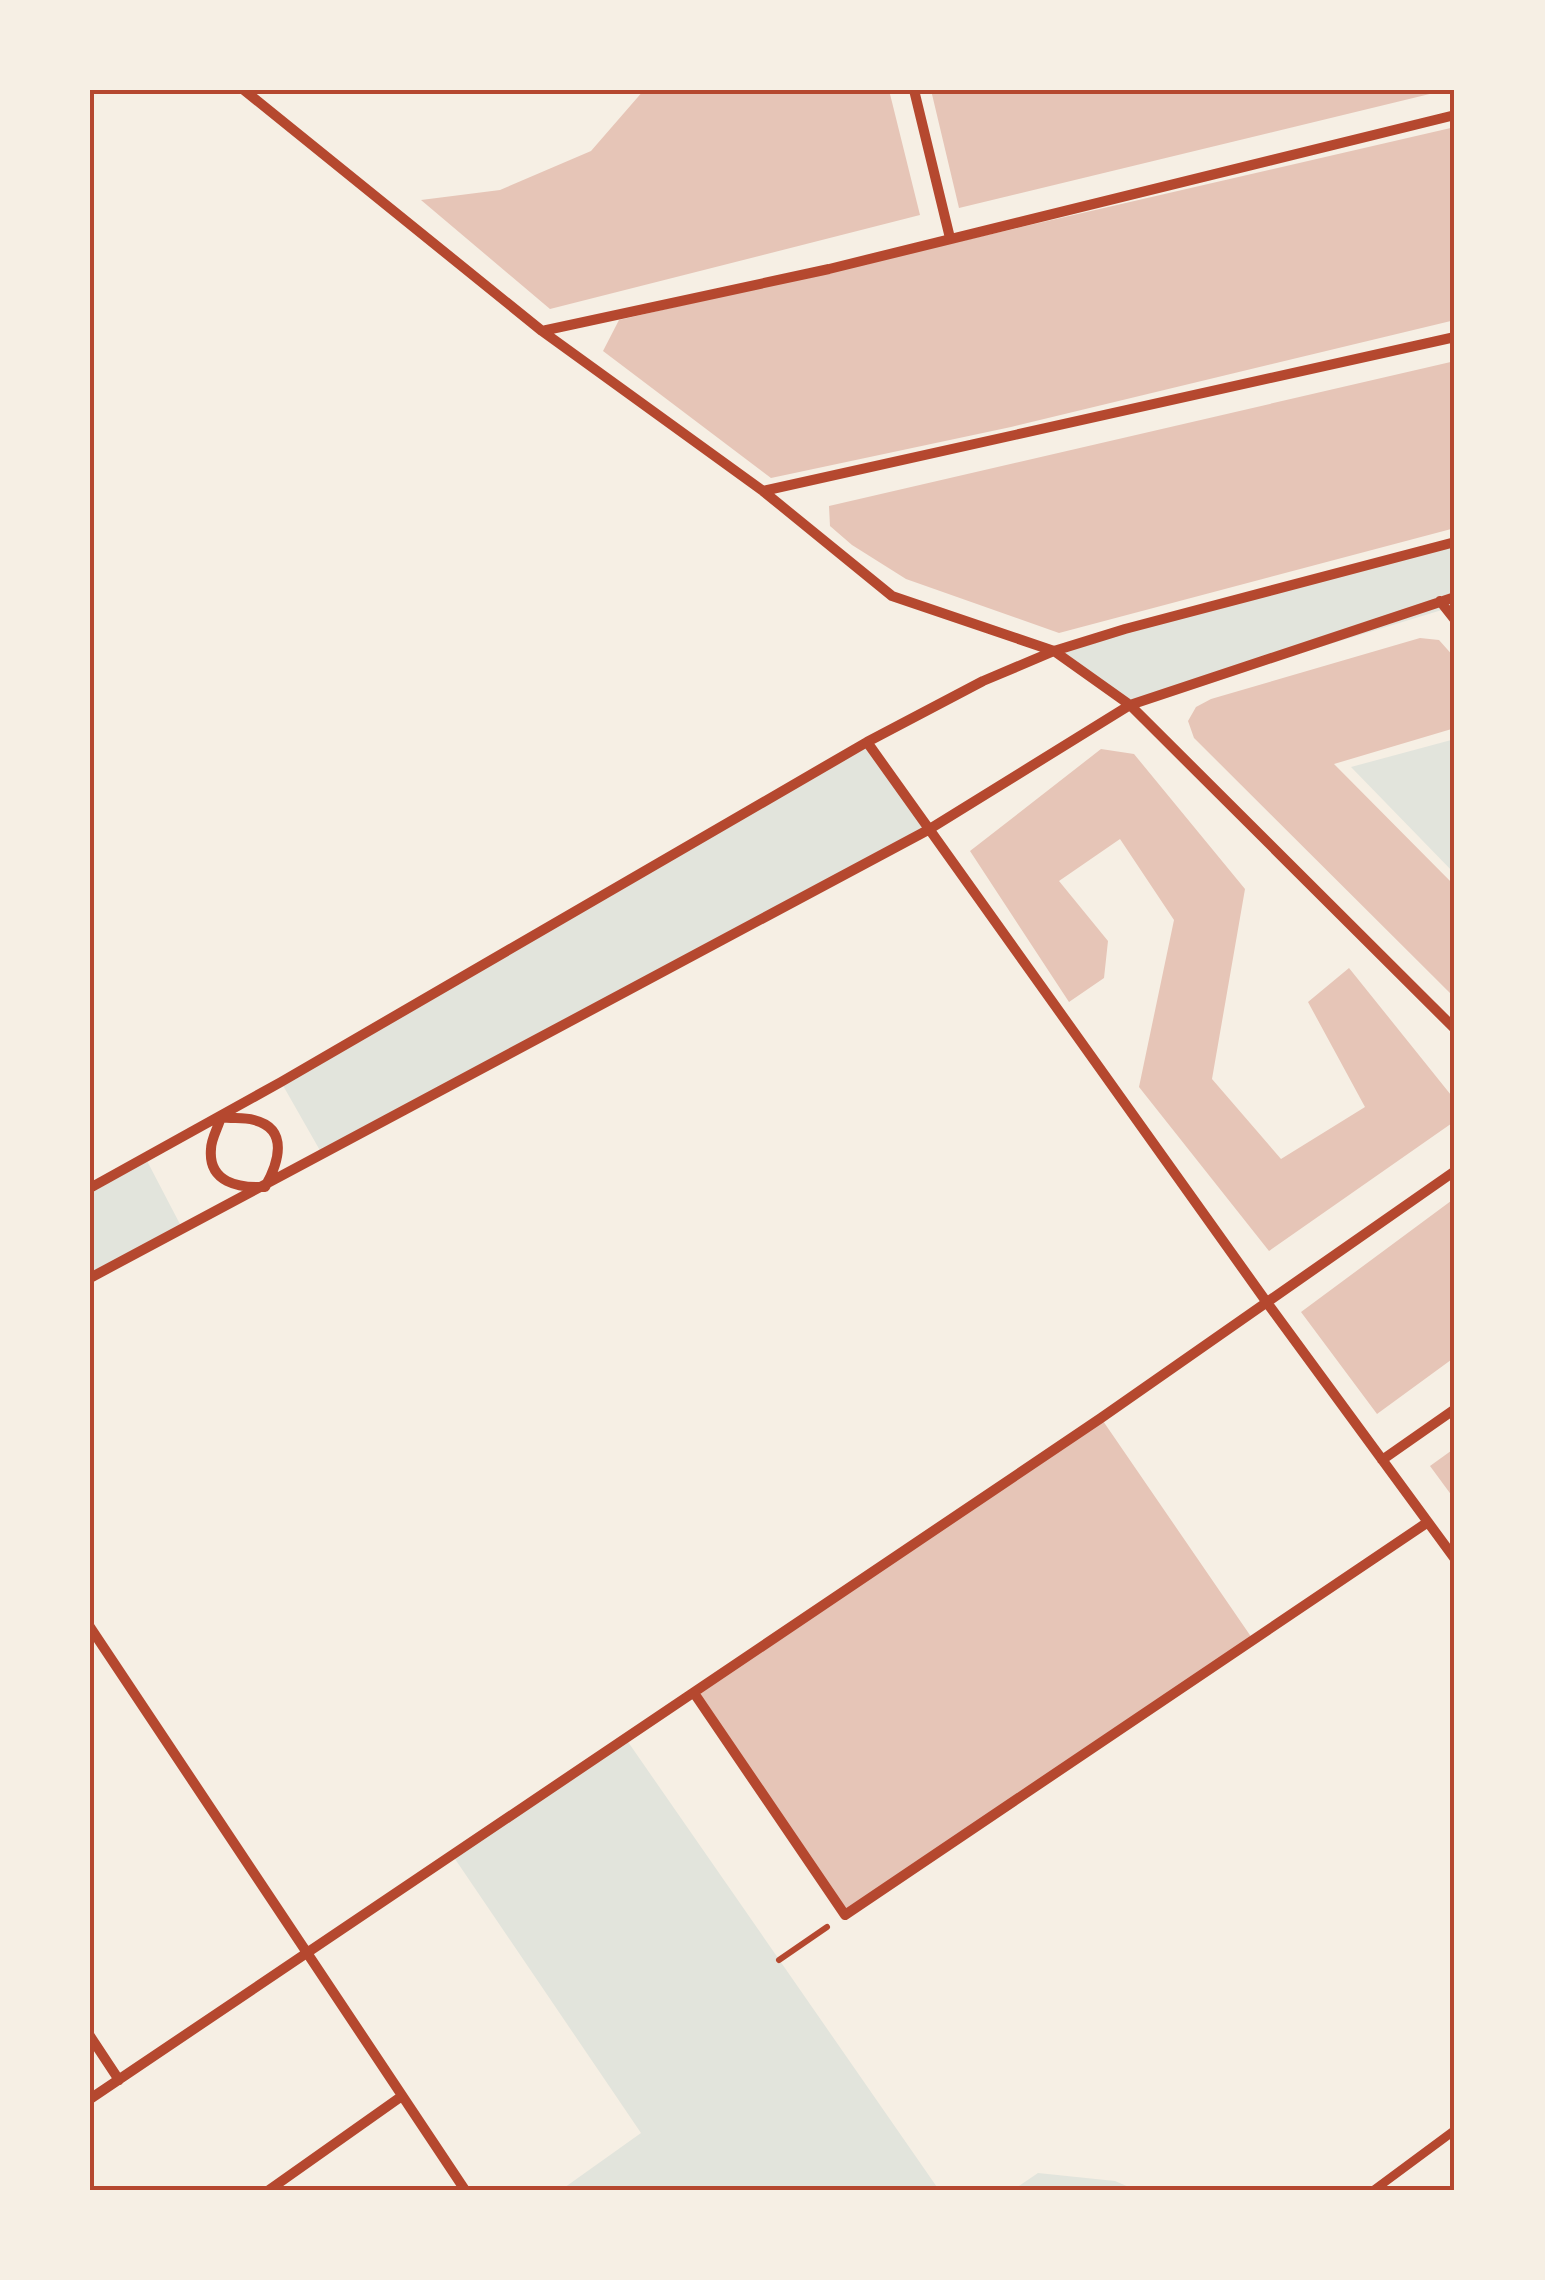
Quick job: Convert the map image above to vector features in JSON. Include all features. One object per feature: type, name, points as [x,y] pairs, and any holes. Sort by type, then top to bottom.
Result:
[{"type":"street","points":[[244,90],[542,331],[763,491],[892,596],[1054,651],[1130,705],[1455,1030]]},
{"type":"street","points":[[914,90],[950,238]]},
{"type":"street","points":[[542,331],[829,269],[1455,114]]},
{"type":"street","points":[[763,491],[1455,337]]},
{"type":"street","points":[[90,1188],[221,1117],[867,742],[982,681],[1054,651],[1455,542]]},
{"type":"street","points":[[90,1278],[928,830],[1130,705],[1455,597]]},
{"type":"street","points":[[1440,601],[1455,620]]},
{"type":"street","points":[[867,742],[1455,1559]]},
{"type":"street","points":[[221,1117],[258,1120],[275,1135],[280,1156],[265,1187]]},
{"type":"street","points":[[221,1117],[210,1154],[218,1176],[238,1187],[265,1187]]},
{"type":"street","points":[[90,2099],[1268,1304],[1455,1171]]},
{"type":"street","points":[[1382,1460],[1455,1409]]},
{"type":"street","points":[[694,1693],[844,1915],[1428,1522]]},
{"type":"street","points":[[90,1627],[466,2190]]},
{"type":"street","points":[[90,2036],[119,2080]]},
{"type":"street","points":[[269,2190],[402,2096]]},
{"type":"street","points":[[1374,2190],[1455,2130]]},
{"type":"path","points":[[779,1960],[844,1915]]},
{"type":"shaded area","points":[[1455,543],[1455,606],[1130,705],[1054,651]]},
{"type":"shaded area","points":[[1455,739],[1455,874],[1351,767]]},
{"type":"shaded area","points":[[867,742],[928,830],[322,1154],[281,1082]]},
{"type":"shaded area","points":[[146,1159],[182,1228],[90,1278],[90,1188]]},
{"type":"shaded area","points":[[626,1739],[939,2190],[561,2190],[641,2133],[453,1856]]},
{"type":"shaded area","points":[[1038,2173],[1115,2181],[1136,2190],[1013,2190]]},
{"type":"building","points":[[644,90],[889,90],[920,215],[550,309],[421,200],[500,190],[591,151]]},
{"type":"building","points":[[931,90],[1442,90],[1442,91],[959,208]]},
{"type":"building","points":[[1455,127],[1455,320],[1011,427],[771,478],[603,351],[619,320]]},
{"type":"building","points":[[1455,361],[1455,528],[1059,633],[906,579],[852,545],[830,526],[829,506]]},
{"type":"building","points":[[1420,638],[1439,640],[1455,658],[1455,728],[1334,764],[1455,886],[1455,998],[1194,738],[1188,721],[1196,707],[1211,699]]},
{"type":"building","points":[[1101,749],[1134,754],[1245,889],[1212,1079],[1281,1159],[1365,1107],[1308,1002],[1349,968],[1455,1100],[1455,1121],[1269,1251],[1139,1087],[1174,920],[1120,839],[1059,881],[1108,941],[1104,978],[1069,1002],[970,851]]},
{"type":"building","points":[[1455,1198],[1455,1357],[1377,1414],[1301,1312]]},
{"type":"building","points":[[1101,1418],[1254,1641],[845,1915],[694,1693]]},
{"type":"building","points":[[1455,1448],[1455,1500],[1430,1466]]}]
